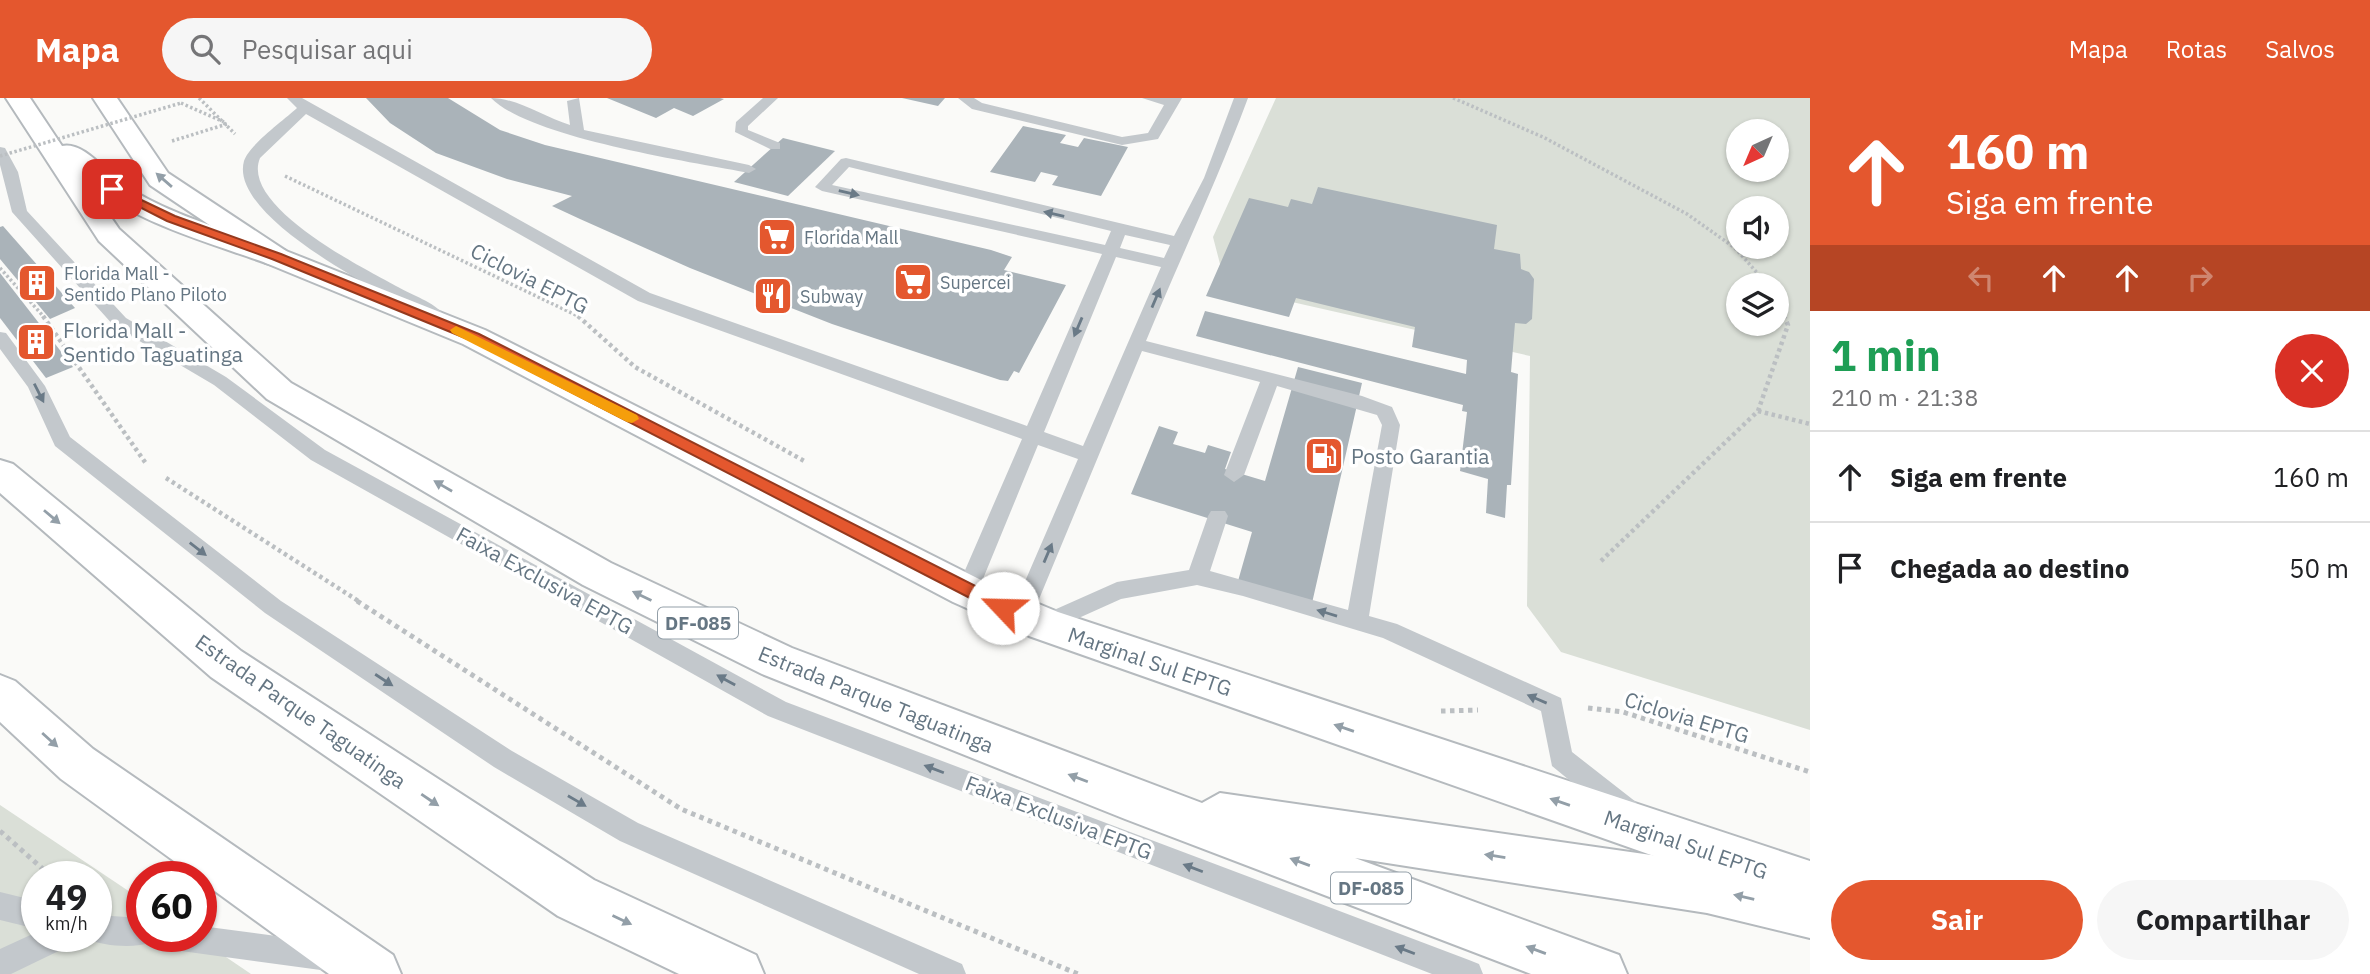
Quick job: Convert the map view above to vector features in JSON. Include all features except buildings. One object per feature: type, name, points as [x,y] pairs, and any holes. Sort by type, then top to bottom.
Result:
[{"type":"main road","name":"Marginal Sul EPTG","points":[[105,98],[159,179],[276,257],[474,337],[967,591],[1032,620],[1810,886]]},
{"type":"main road","points":[[23,108],[112,189],[171,219],[276,257]]},
{"type":"main road","name":"Estrada Parque Taguatinga","points":[[23,108],[109,235],[279,391],[597,574],[777,661],[1142,803],[1600,974]]},
{"type":"main road","name":"Estrada Parque Taguatinga","points":[[0,473],[226,664],[576,898],[737,974]]},
{"type":"main road","points":[[0,694],[77,764],[364,967]]},
{"type":"main road","points":[[1142,803],[1707,888],[1810,912]]},
{"type":"lane","points":[[498,98],[537,119],[749,169]]},
{"type":"lane","points":[[771,98],[741,125],[742,132],[748,137],[775,146]]},
{"type":"lane","points":[[965,98],[977,106],[1122,141],[1153,136],[1174,101],[1149,98]]},
{"type":"lane","points":[[1032,620],[1090,456],[1179,242],[1211,178],[1241,98]]},
{"type":"lane","points":[[574,101],[577,130]]},
{"type":"lane","points":[[474,337],[298,234],[274,214],[255,192],[249,174],[251,160],[300,103],[644,297],[1090,456]]},
{"type":"lane","name":"Faixa Exclusiva EPTG","points":[[0,151],[11,172],[20,212],[120,322],[220,382],[318,455],[777,709],[1469,974]]},
{"type":"lane","points":[[827,158],[1179,242]]},
{"type":"lane","points":[[822,187],[846,162]]},
{"type":"lane","points":[[802,182],[1170,264]]},
{"type":"lane","points":[[967,591],[1120,229]]},
{"type":"lane","points":[[0,337],[36,386],[62,441],[273,607],[503,759],[629,832],[951,974]]},
{"type":"lane","points":[[1137,344],[1271,378],[1385,411],[1391,425],[1357,622]]},
{"type":"lane","points":[[1234,475],[1271,378]]},
{"type":"lane","points":[[1197,577],[1218,516]]},
{"type":"lane","points":[[1032,620],[1146,583],[1197,577],[1243,587],[1389,631],[1552,705],[1561,758],[1655,835]]},
{"type":"lane","points":[[0,906],[21,911]]},
{"type":"lane","points":[[217,943],[364,967]]},
{"type":"lane","points":[[0,964],[26,952]]},
{"type":"path","points":[[199,98],[228,124],[251,160]]},
{"type":"path","points":[[1453,98],[1543,137],[1687,214],[1735,248],[1757,273]]},
{"type":"path","points":[[0,156],[181,103],[228,124]]},
{"type":"path","points":[[141,151],[228,124]]},
{"type":"path","name":"Ciclovia EPTG","points":[[251,160],[579,316],[635,367],[817,467]]},
{"type":"path","points":[[0,268],[53,327],[148,466]]},
{"type":"path","points":[[1601,561],[1758,411],[1784,336]]},
{"type":"path","points":[[1758,411],[1810,424]]},
{"type":"path","points":[[160,474],[681,809],[1078,974]]},
{"type":"path","name":"Ciclovia EPTG","points":[[1552,705],[1623,712],[1810,772]]},
{"type":"path","points":[[0,831],[34,861]]},
{"type":"shaded area","points":[[1276,98],[1810,98],[1810,730],[1561,652],[1527,606],[1530,356],[1226,287],[1213,237]]},
{"type":"shaded area","points":[[0,805],[84,861],[21,861],[21,952],[112,952],[112,880],[126,889],[126,952],[217,951],[251,974],[0,974]]},
{"type":"slow traffic","points":[[456,330],[632,419]]},
{"type":"place","name":"Florida Mall","points":[[777,237]]},
{"type":"place","name":"Supercei","points":[[913,282]]},
{"type":"place","name":"Florida Mall - Sentido Plano Piloto","points":[[37,283]]},
{"type":"place","name":"Subway","points":[[773,296]]},
{"type":"place","name":"Florida Mall - Sentido Taguatinga","points":[[36,342]]},
{"type":"place","name":"Posto Garantia","points":[[1324,456]]},
{"type":"route","points":[[112,189],[171,219],[276,257],[474,337],[1003,608]]}]
